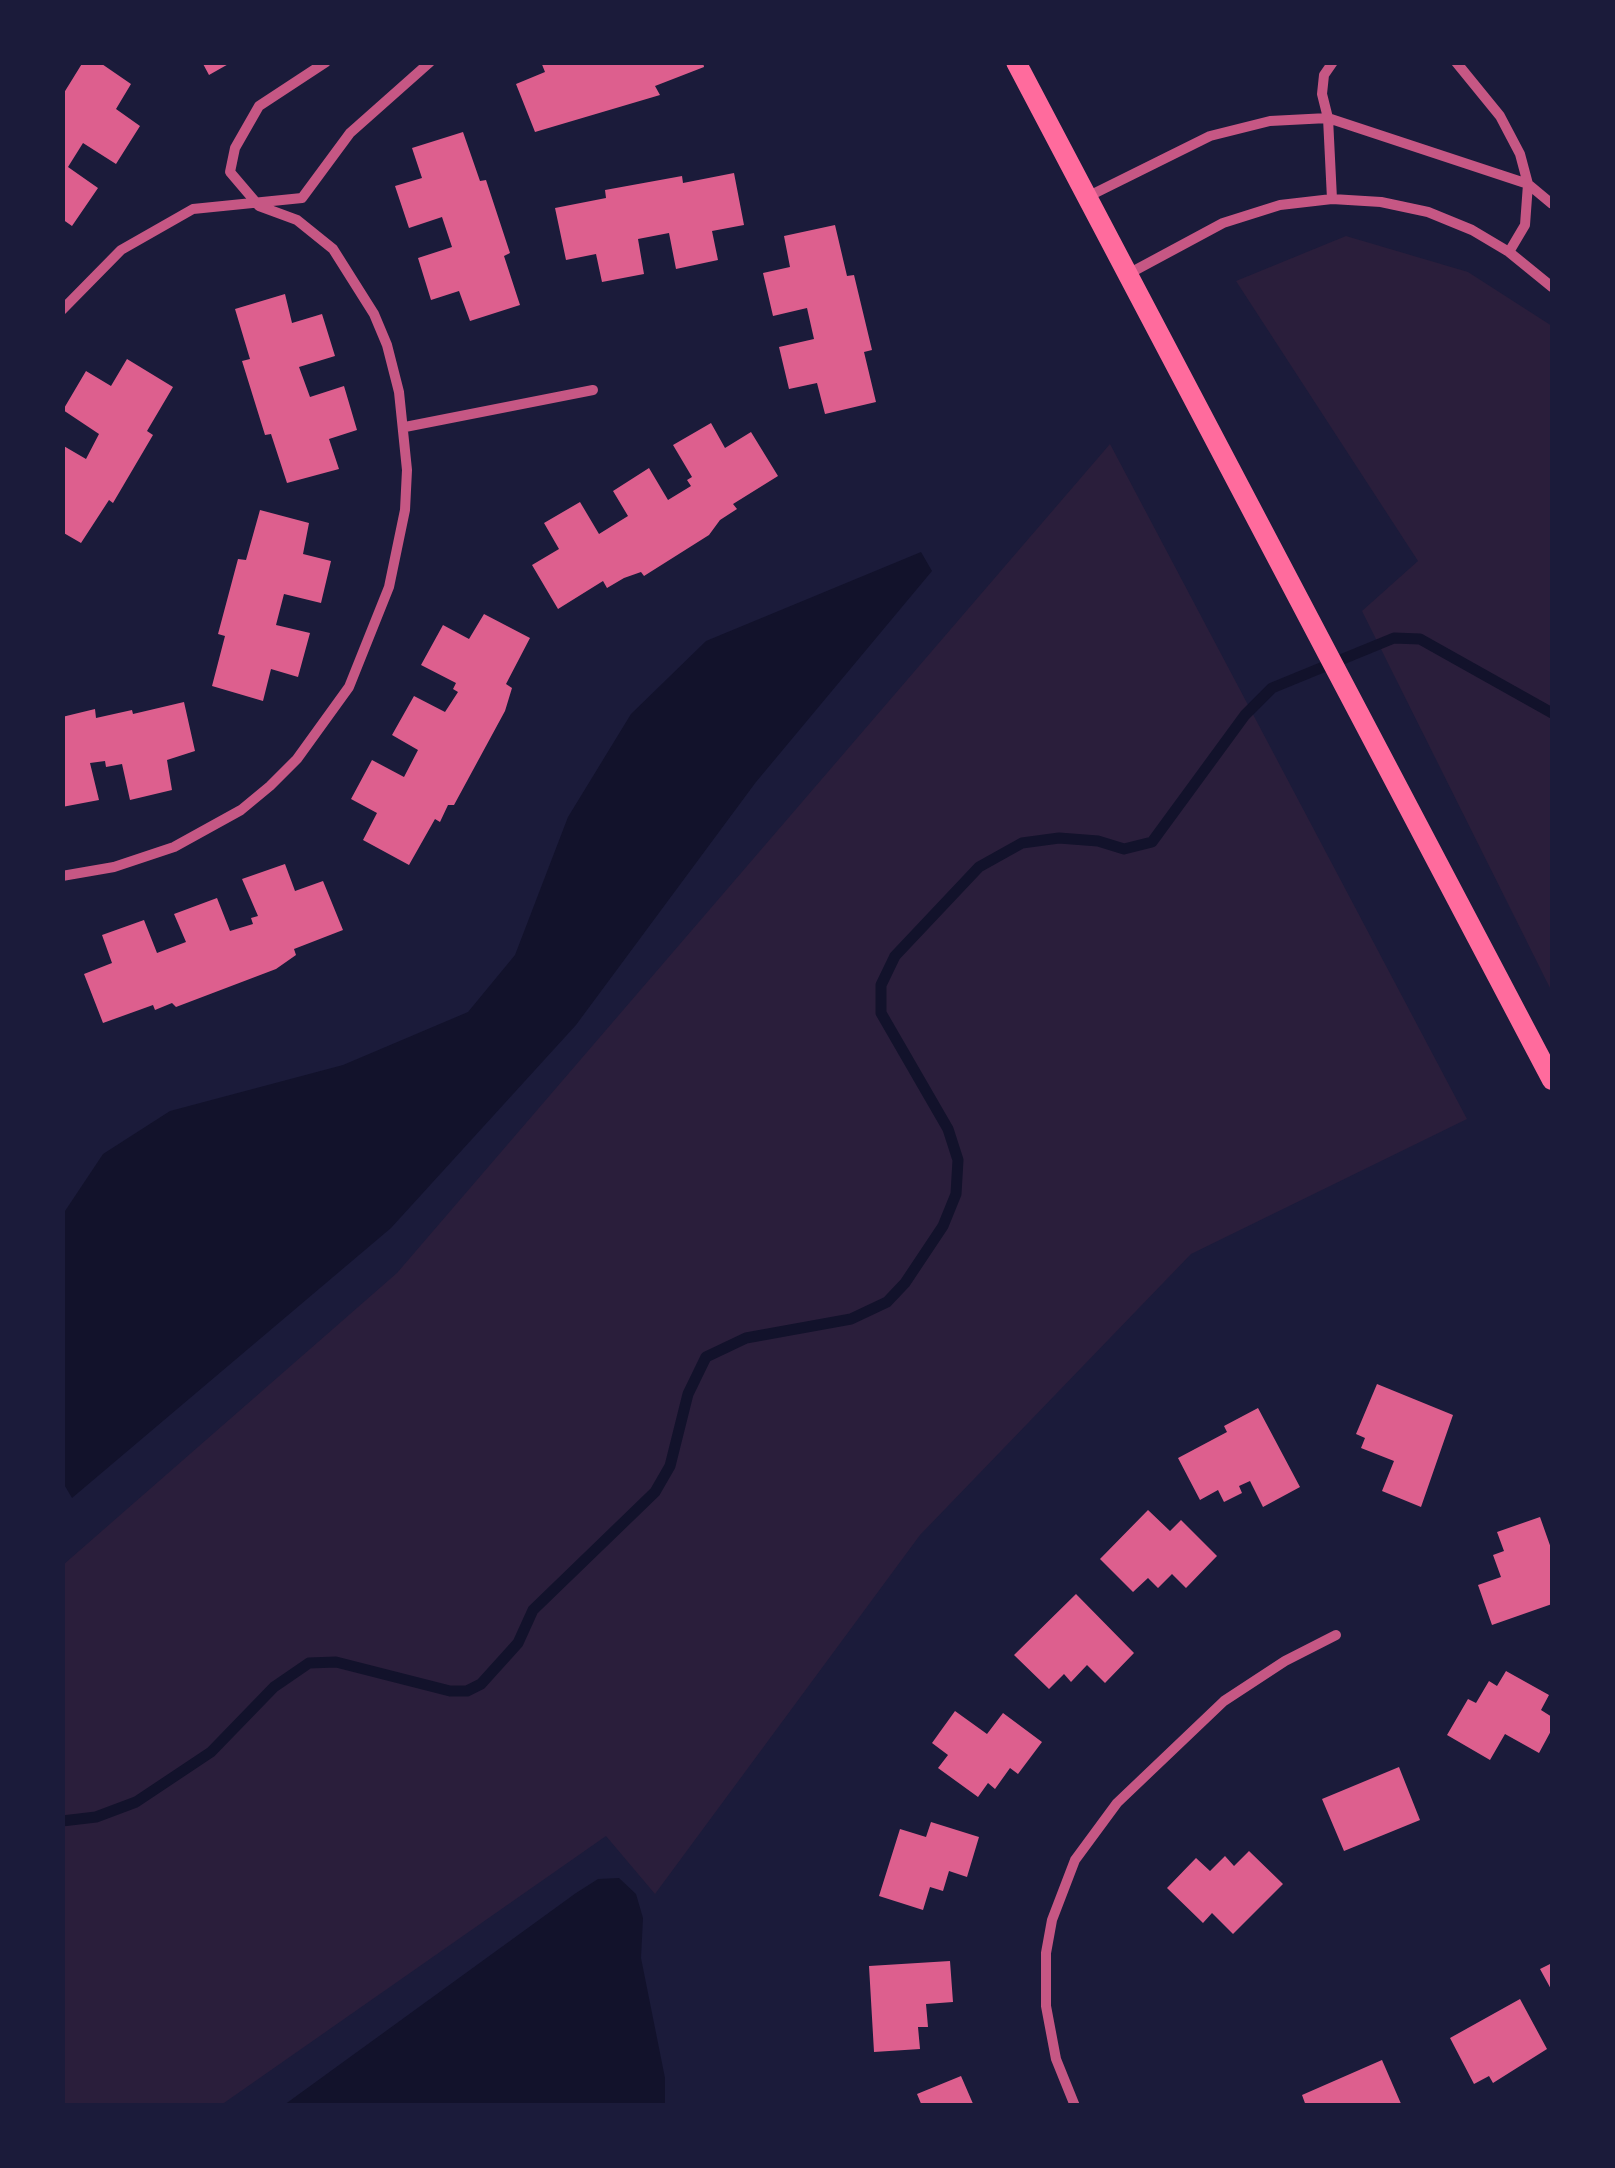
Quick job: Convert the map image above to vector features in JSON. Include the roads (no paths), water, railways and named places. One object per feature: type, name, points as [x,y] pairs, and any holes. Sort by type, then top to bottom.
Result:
[{"type":"main road","points":[[1016,62],[1552,1080]]},
{"type":"street","points":[[62,876],[114,867],[209,830],[270,786],[329,720],[365,653],[399,548],[407,470],[405,428],[387,345],[352,275],[310,228],[259,206],[230,172],[240,135],[267,99],[326,62]]},
{"type":"street","points":[[62,310],[121,250],[156,226],[194,209],[224,204],[259,206],[302,198],[350,134],[430,62]]},
{"type":"street","points":[[1332,199],[1328,118],[1322,94],[1324,75],[1333,62]]},
{"type":"street","points":[[1456,62],[1500,116],[1520,154],[1528,184],[1525,226],[1509,252]]},
{"type":"street","points":[[1089,196],[1210,136],[1270,121],[1328,118],[1528,184],[1552,204]]},
{"type":"street","points":[[1130,274],[1223,223],[1280,205],[1332,199],[1382,202],[1428,212],[1509,252],[1552,287]]},
{"type":"street","points":[[405,428],[593,390]]},
{"type":"street","points":[[1075,2106],[1056,2058],[1046,1988],[1052,1920],[1076,1860],[1117,1803],[1224,1701],[1286,1661],[1336,1636]]},
{"type":"waterway","points":[[62,1821],[96,1817],[136,1802],[211,1752],[274,1687],[309,1663],[336,1662],[450,1691],[467,1691],[481,1684],[518,1643],[533,1610],[655,1492],[670,1466],[688,1394],[706,1357],[746,1338],[851,1319],[887,1302],[905,1283],[943,1226],[956,1194],[958,1160],[948,1129],[881,1013],[881,985],[895,956],[979,867],[1022,843],[1059,838],[1098,841],[1124,849],[1152,842],[1245,715],[1272,688],[1394,638],[1420,639],[1552,713]]}]
